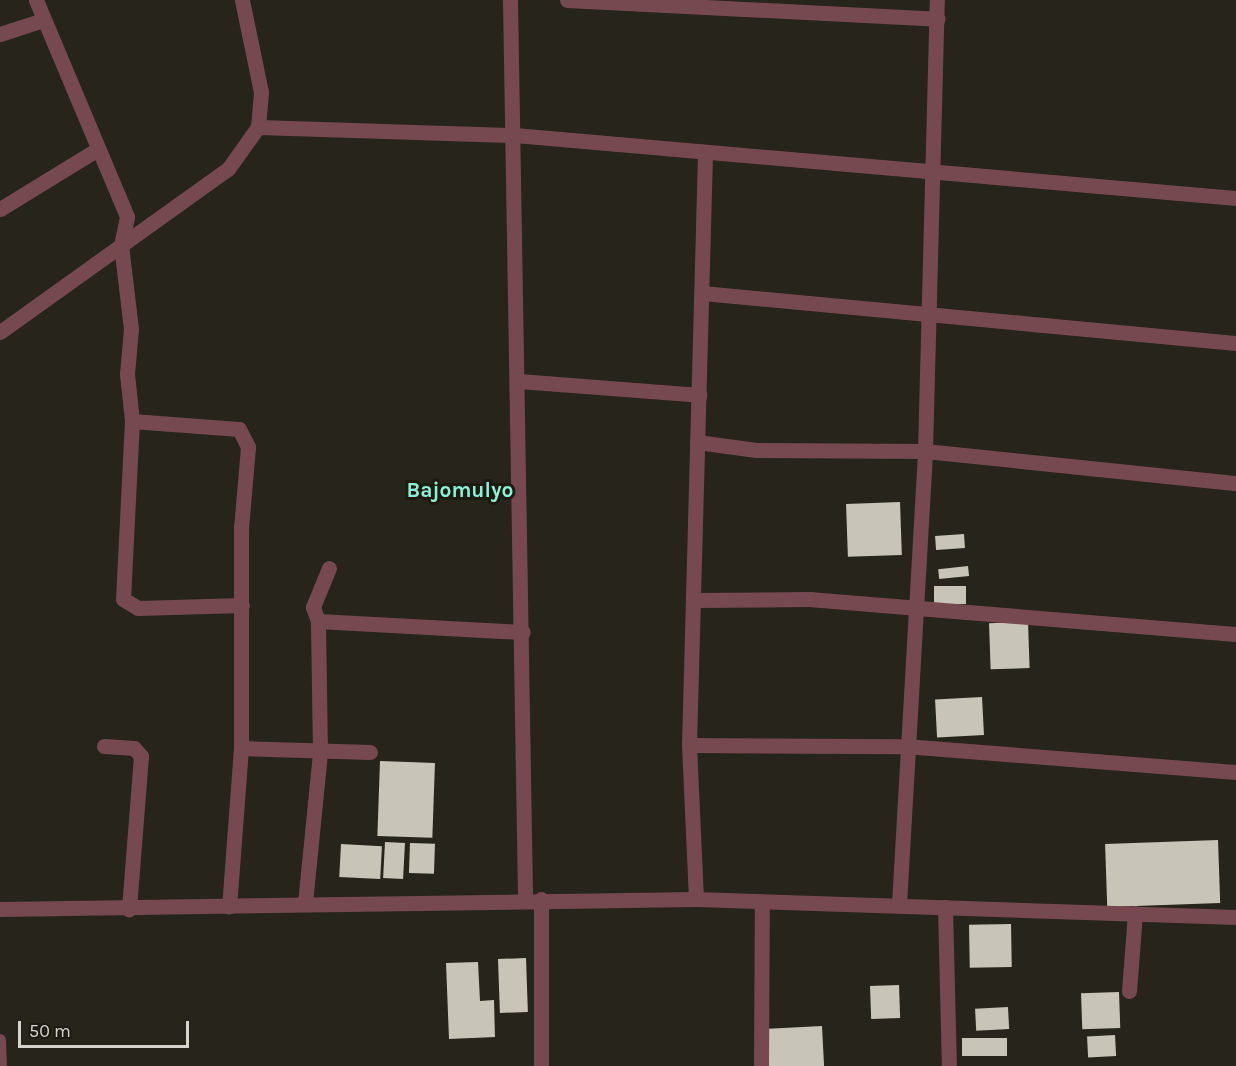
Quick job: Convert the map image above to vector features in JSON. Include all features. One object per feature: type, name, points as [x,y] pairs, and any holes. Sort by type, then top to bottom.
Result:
[{"type":"street","points":[[36,0],[127,218],[121,245],[131,329],[127,374],[132,421],[123,599],[138,608],[242,605]]},
{"type":"street","points":[[0,332],[228,169],[258,127],[261,73],[242,0]]},
{"type":"street","points":[[510,0],[515,135],[523,632],[541,1066]]},
{"type":"street","points":[[567,0],[938,19]]},
{"type":"street","points":[[899,903],[905,746],[918,608],[925,451],[935,173],[937,0]]},
{"type":"street","points":[[0,34],[43,20]]},
{"type":"street","points":[[258,127],[515,135],[705,156],[1236,198]]},
{"type":"street","points":[[0,209],[101,156]]},
{"type":"street","points":[[696,899],[689,745],[705,156]]},
{"type":"street","points":[[702,293],[930,312],[1236,344]]},
{"type":"street","points":[[519,381],[699,395]]},
{"type":"street","points":[[132,421],[243,431],[248,447],[241,528],[241,748],[230,907]]},
{"type":"street","points":[[697,442],[756,450],[925,451],[1236,483]]},
{"type":"street","points":[[305,903],[320,752],[318,621],[313,607],[329,568]]},
{"type":"street","points":[[694,600],[776,597],[1236,634]]},
{"type":"street","points":[[318,621],[523,632]]},
{"type":"street","points":[[689,745],[905,746],[1236,772]]},
{"type":"street","points":[[104,746],[134,748],[141,756],[129,910]]},
{"type":"street","points":[[241,748],[370,752]]},
{"type":"street","points":[[0,909],[129,910],[305,903],[696,899],[899,903],[945,907],[1236,917]]},
{"type":"street","points":[[761,1066],[762,902]]},
{"type":"street","points":[[945,907],[949,1066]]},
{"type":"street","points":[[1129,991],[1135,913]]},
{"type":"lane","points":[[0,1040],[1,1066]]},
{"type":"building","points":[[900,502],[902,555],[848,557],[846,504]]},
{"type":"building","points":[[964,534],[965,548],[936,550],[935,536]]},
{"type":"building","points":[[968,566],[969,576],[939,579],[938,569]]},
{"type":"building","points":[[934,586],[966,586],[966,604],[934,604]]},
{"type":"building","points":[[1028,622],[1030,668],[991,669],[989,623]]},
{"type":"building","points":[[982,697],[984,735],[937,737],[935,699]]},
{"type":"building","points":[[380,761],[435,763],[432,838],[377,836]]},
{"type":"building","points":[[1218,840],[1220,903],[1107,907],[1105,844]]},
{"type":"building","points":[[385,842],[405,843],[403,879],[383,878]]},
{"type":"building","points":[[410,843],[435,844],[434,874],[409,873]]},
{"type":"building","points":[[341,844],[382,846],[380,879],[339,877]]},
{"type":"building","points":[[1011,924],[1012,967],[970,968],[969,925]]},
{"type":"building","points":[[526,958],[528,1012],[500,1013],[498,959]]},
{"type":"building","points":[[478,962],[480,1001],[494,1000],[495,1037],[449,1039],[446,963]]},
{"type":"building","points":[[899,985],[900,1018],[871,1019],[870,986]]},
{"type":"building","points":[[1119,992],[1120,1028],[1082,1029],[1081,993]]},
{"type":"building","points":[[1008,1007],[1009,1029],[976,1031],[975,1009]]},
{"type":"building","points":[[822,1026],[824,1066],[766,1066],[764,1029]]},
{"type":"building","points":[[1115,1035],[1116,1056],[1088,1057],[1087,1036]]},
{"type":"building","points":[[962,1038],[1007,1038],[1007,1056],[962,1056]]},
{"type":"district","name":"Bajomulyo","points":[[460,490]]}]
